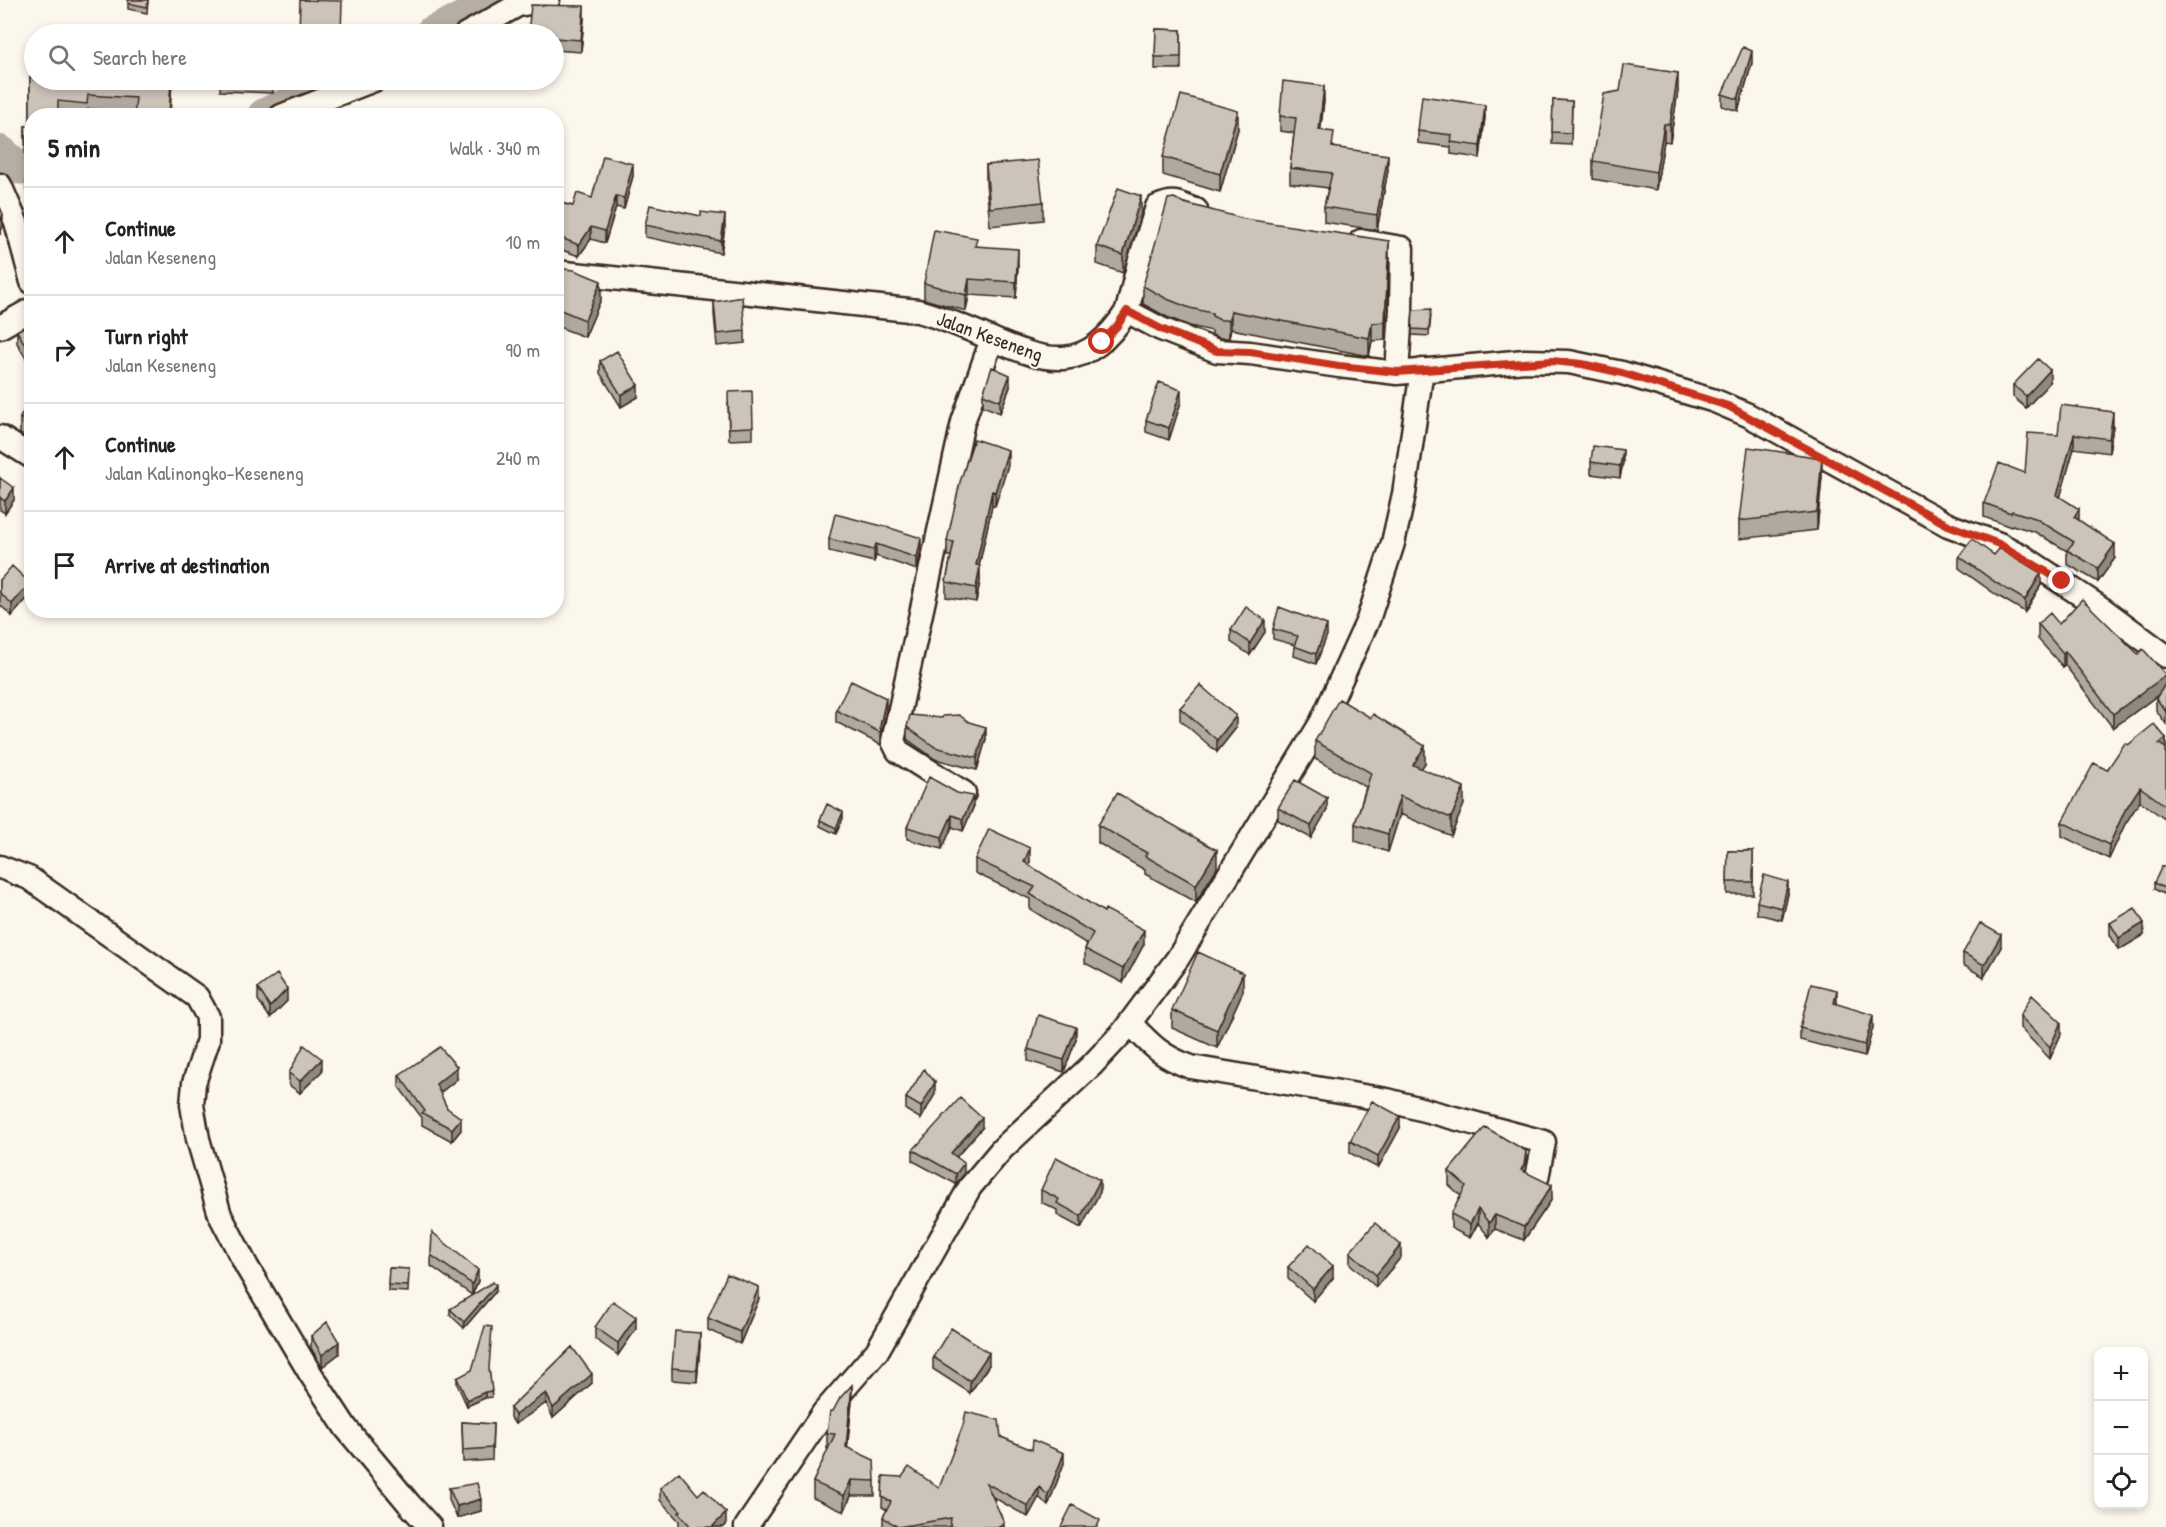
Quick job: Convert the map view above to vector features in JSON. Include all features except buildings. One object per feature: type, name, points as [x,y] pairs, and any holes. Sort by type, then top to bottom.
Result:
[{"type":"street","points":[[484,24],[518,5],[548,0]]},
{"type":"street","points":[[302,108],[348,90]]},
{"type":"street","points":[[0,185],[24,216]]},
{"type":"street","points":[[1217,216],[1188,208],[1180,202],[1170,201],[1158,207],[1139,263],[1127,311],[1161,329],[1217,351],[1250,352],[1339,366],[1397,372],[1457,369],[1525,361],[1569,362],[1622,373],[1722,403],[1948,525],[1999,544],[2022,556],[2096,604],[2166,656]]},
{"type":"street","points":[[1340,238],[1402,248],[1397,372]]},
{"type":"street","name":"Jalan Keseneng","points":[[564,273],[918,311],[1043,358],[1074,356],[1102,342],[1127,311]]},
{"type":"street","points":[[0,327],[24,314]]},
{"type":"street","points":[[964,793],[898,751],[893,741],[963,422],[992,339]]},
{"type":"street","points":[[746,1527],[824,1412],[877,1351],[970,1187],[1002,1149],[1091,1066],[1130,1023],[1178,958],[1321,723],[1368,620],[1393,543],[1404,494],[1422,370]]},
{"type":"street","points":[[0,437],[24,452]]},
{"type":"street","points":[[0,867],[29,878],[197,997],[208,1017],[208,1040],[194,1083],[192,1105],[198,1139],[220,1215],[310,1373],[346,1428],[430,1527]]},
{"type":"street","points":[[1130,1023],[1152,1046],[1172,1060],[1191,1066],[1387,1100],[1544,1142],[1537,1178]]},
{"type":"waterway","points":[[453,24],[504,0]]},
{"type":"waterway","points":[[282,108],[320,90]]},
{"type":"waterway","points":[[0,153],[15,166],[24,167]]},
{"type":"route","points":[[1102,342],[1127,311],[1161,329],[1217,351],[1250,352],[1339,366],[1397,372],[1457,369],[1525,361],[1552,361],[1582,364],[1622,373],[1728,406],[1948,525],[1999,544],[2022,556],[2062,581]]}]
